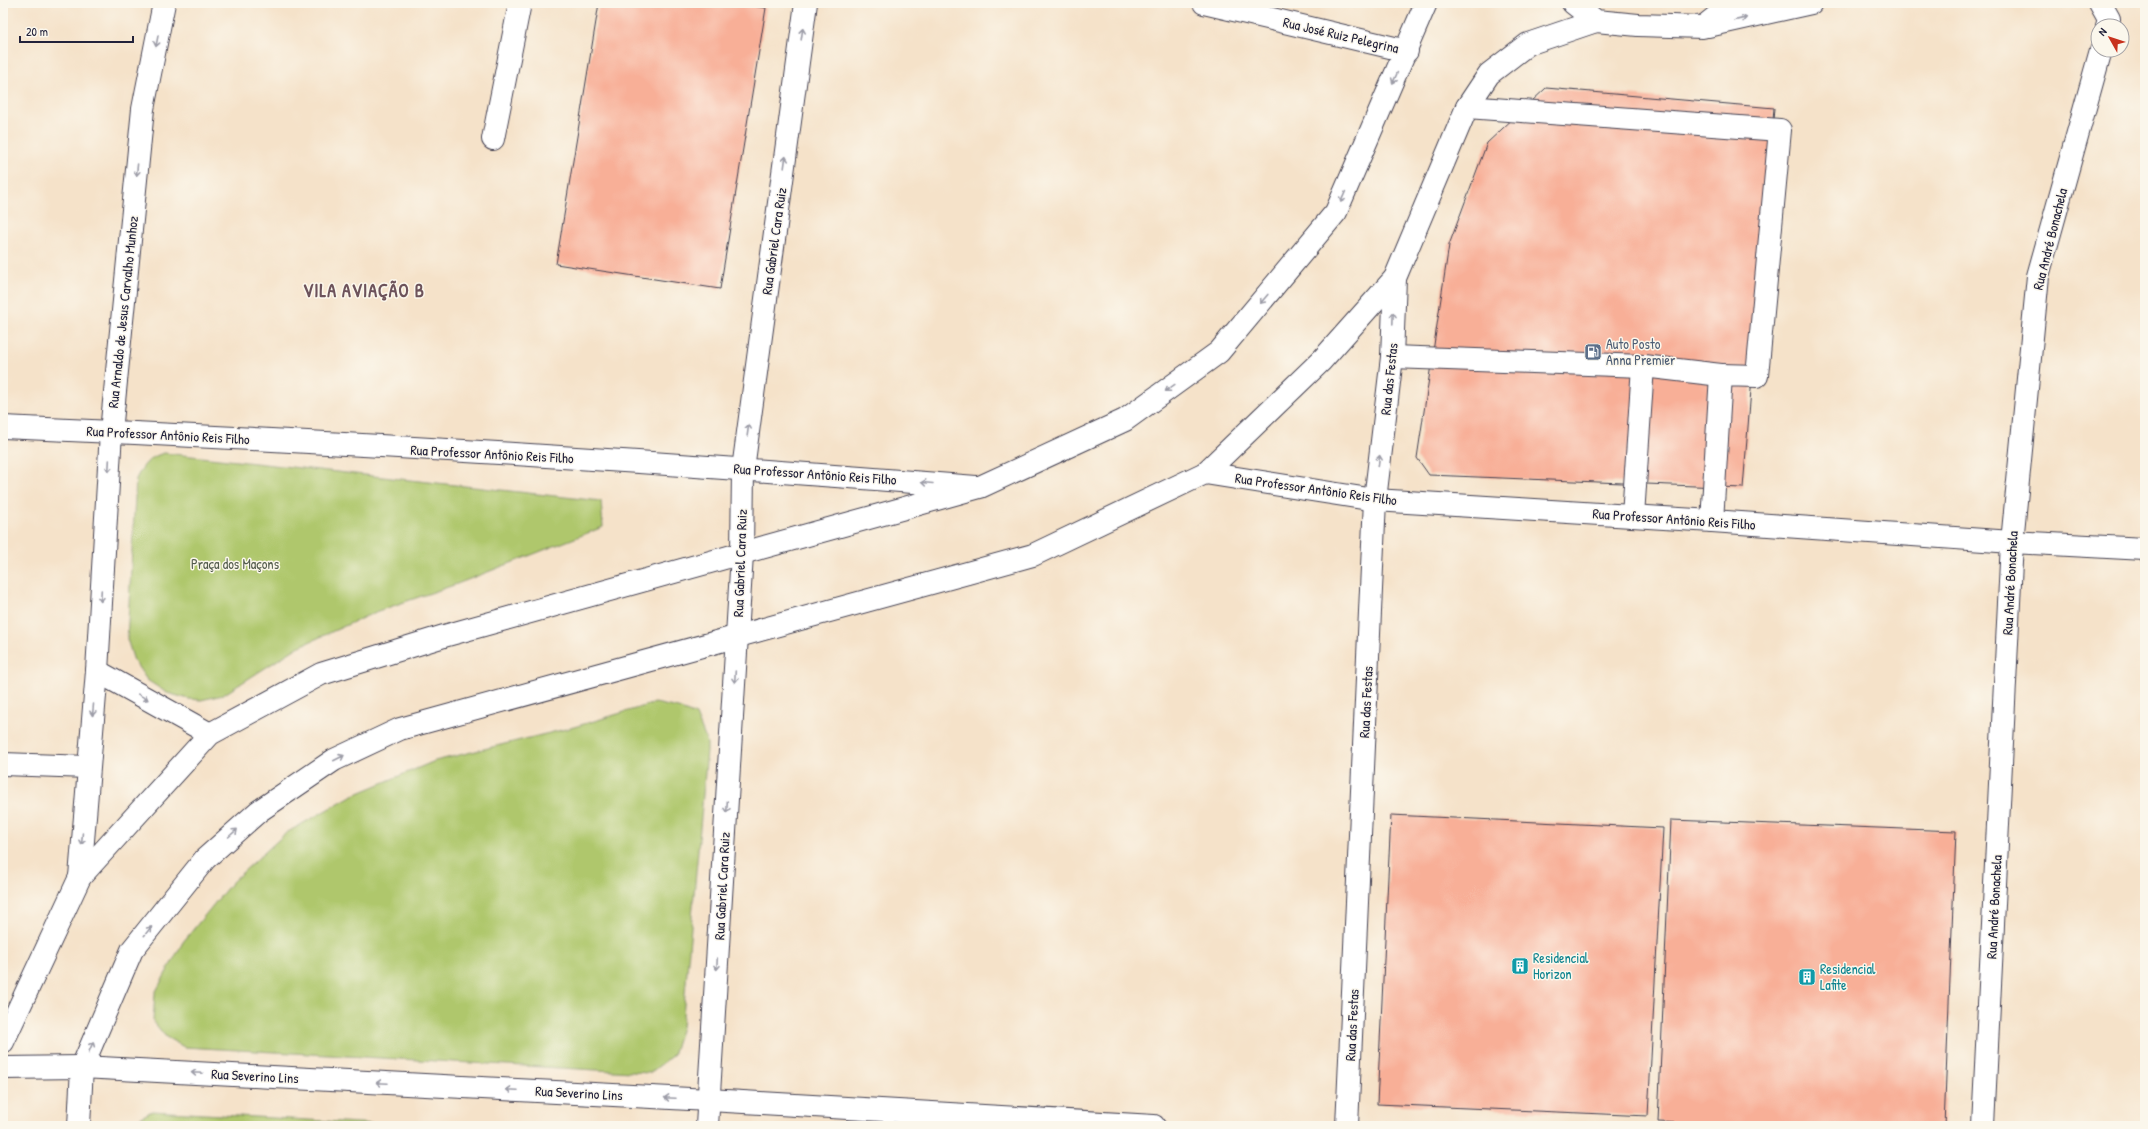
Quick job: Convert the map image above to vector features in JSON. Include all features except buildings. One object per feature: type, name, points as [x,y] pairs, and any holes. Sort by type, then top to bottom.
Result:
[{"type":"main road","name":"Rua Arnaldo de Jesus Carvalho Munhoz","points":[[80,877],[97,671],[111,432],[143,109],[164,3]]},
{"type":"main road","points":[[493,138],[520,3]]},
{"type":"main road","name":"Rua Gabriel Cara Ruiz","points":[[707,1126],[742,554],[743,469],[806,3]]},
{"type":"main road","name":"Rua José Ruiz Pelegrina","points":[[1204,3],[1407,51]]},
{"type":"main road","points":[[3,1042],[80,877],[210,734],[321,674],[444,636],[980,487],[1125,420],[1219,352],[1336,212],[1407,51],[1426,3]]},
{"type":"main road","points":[[1573,3],[1596,21]]},
{"type":"main road","points":[[1703,27],[1733,3]]},
{"type":"main road","points":[[79,1126],[82,1067],[132,950],[205,859],[258,811],[334,760],[400,729],[737,638],[1033,555],[1205,473],[1322,360],[1394,278],[1468,107],[1489,74],[1528,44],[1596,21],[1638,25],[1703,27],[1811,3]]},
{"type":"main road","points":[[2100,3],[2108,18]]},
{"type":"main road","name":"Rua André Bonachela","points":[[1983,1126],[2012,542],[2038,276],[2099,58]]},
{"type":"main road","points":[[1392,358],[1643,366],[1721,375],[1757,376],[1780,130],[1468,107]]},
{"type":"main road","name":"Rua das Festas","points":[[1347,1126],[1375,500],[1392,358],[1394,278]]},
{"type":"main road","points":[[1633,516],[1643,366]]},
{"type":"main road","points":[[1712,521],[1721,375]]},
{"type":"main road","name":"Rua Professor Antônio Reis Filho","points":[[3,427],[743,469],[980,487]]},
{"type":"main road","name":"Rua Professor Antônio Reis Filho","points":[[1205,473],[1375,500],[1712,521],[2012,542],[2145,549]]},
{"type":"main road","points":[[97,671],[210,734]]},
{"type":"main road","points":[[3,764],[88,767]]},
{"type":"main road","name":"Rua Severino Lins","points":[[3,1068],[82,1067],[709,1100],[1154,1126]]},
{"type":"green space","name":"Praça dos Maçons","points":[[164,453],[601,501],[603,527],[457,584],[378,611],[298,647],[223,695],[201,700],[189,699],[167,693],[147,680],[134,661],[127,639],[136,479],[150,459]]},
{"type":"green space","points":[[655,703],[678,708],[696,715],[707,742],[707,751],[682,1027],[673,1055],[650,1073],[184,1047],[166,1037],[153,1021],[155,993],[183,942],[232,882],[286,833],[351,796],[435,761],[574,727]]},
{"type":"green space","points":[[152,1111],[411,1126],[125,1126]]},
{"type":"place","name":"Auto Posto Anna Premier","points":[[1593,352]]},
{"type":"place","name":"Residencial Horizon","points":[[1520,966]]},
{"type":"place","name":"Residencial Lafite","points":[[1807,977]]},
{"type":"district","name":"VILA AVIAÇÃO B","points":[[364,291]]}]
